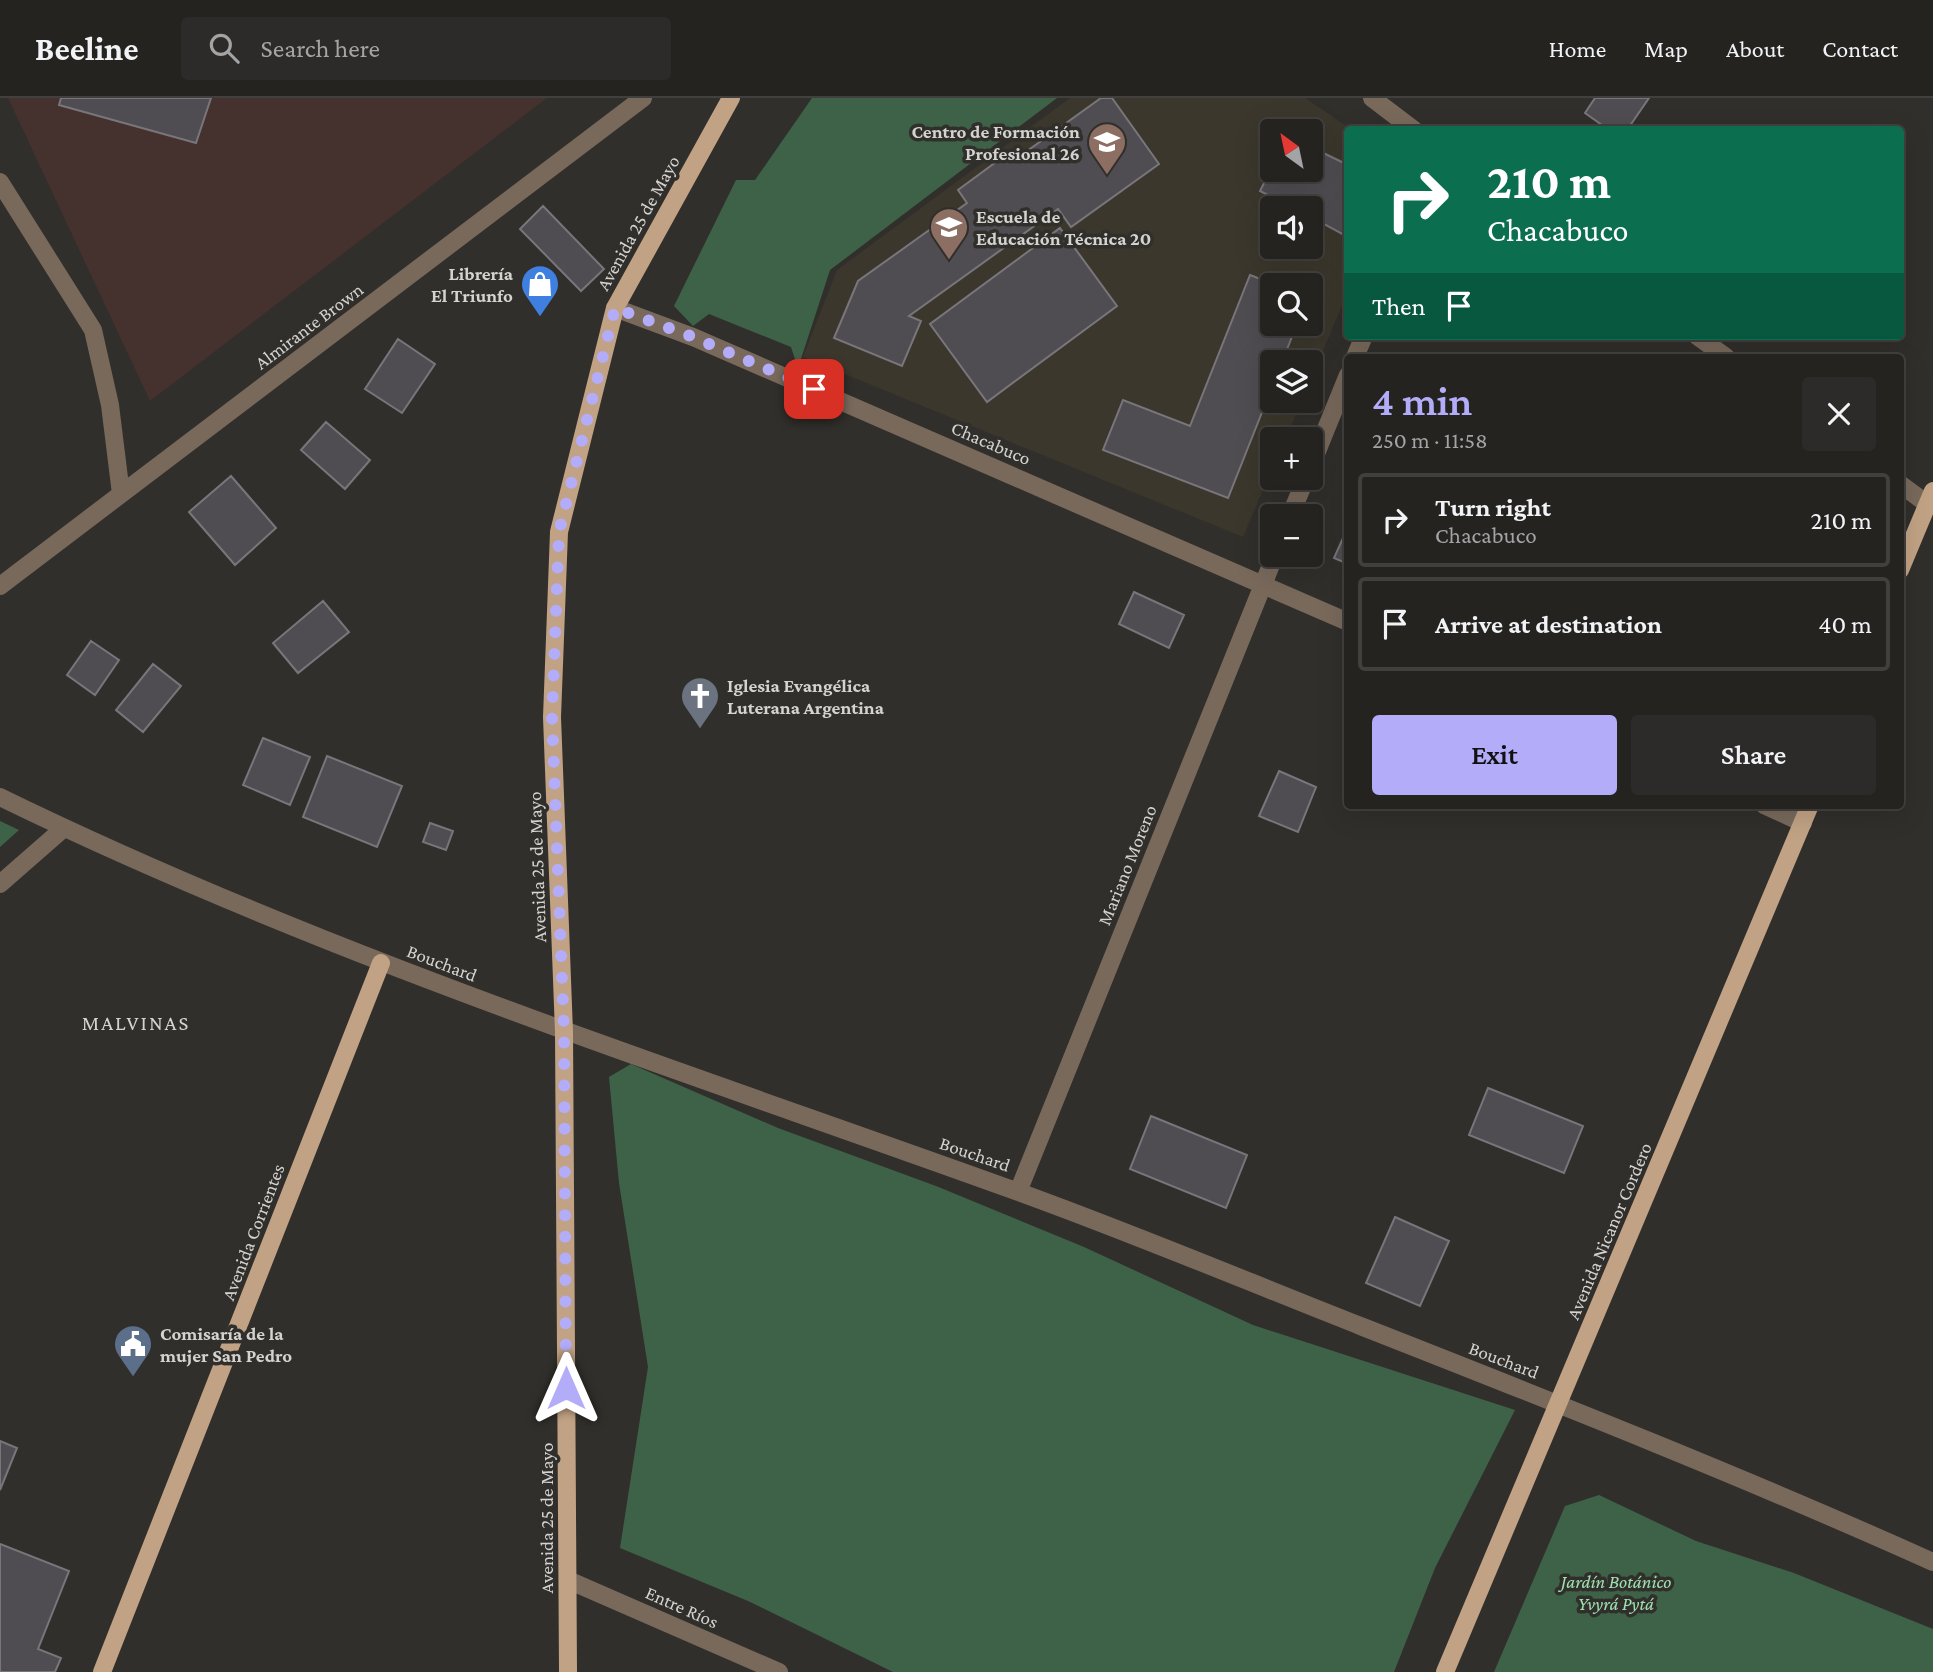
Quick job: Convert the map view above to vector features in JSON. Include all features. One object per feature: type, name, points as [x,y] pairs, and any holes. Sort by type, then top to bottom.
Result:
[{"type":"main road","name":"Avenida 25 de Mayo","points":[[568,1672],[564,1031],[552,717],[559,532],[615,308],[731,98]]},
{"type":"main road","points":[[1904,560],[1930,497]]},
{"type":"main road","name":"Avenida Nicanor Cordero","points":[[1445,1672],[1808,809]]},
{"type":"main road","name":"Avenida Corrientes","points":[[103,1672],[381,963]]},
{"type":"street","name":"Almirante Brown","points":[[0,586],[643,98]]},
{"type":"street","points":[[1371,98],[1409,126]]},
{"type":"street","points":[[0,182],[93,330],[110,405],[121,494]]},
{"type":"street","name":"Chacabuco","points":[[615,308],[693,337],[1344,620]]},
{"type":"street","points":[[1703,340],[1722,354]]},
{"type":"street","points":[[1323,436],[1344,385]]},
{"type":"street","points":[[1904,486],[1930,497]]},
{"type":"street","name":"Mariano Moreno","points":[[1018,1192],[1270,567]]},
{"type":"street","name":"Bouchard","points":[[0,797],[64,828],[381,963],[1018,1192],[1559,1404],[1933,1562]]},
{"type":"street","points":[[1772,809],[1803,822]]},
{"type":"street","points":[[0,884],[64,828]]},
{"type":"street","name":"Entre Ríos","points":[[568,1580],[779,1672]]},
{"type":"shaded area","points":[[8,98],[547,98],[150,401]]},
{"type":"shaded area","points":[[1070,98],[1305,98],[1347,126],[1344,126],[1344,301],[1323,351],[1260,350],[1260,413],[1297,413],[1290,427],[1260,427],[1260,490],[1263,490],[1243,537],[803,357],[837,270]]},
{"type":"green space","points":[[812,98],[1057,98],[830,270],[798,368],[791,347],[709,314],[693,326],[674,306],[736,180],[755,180]]},
{"type":"green space","points":[[0,821],[19,830],[0,847]]},
{"type":"green space","points":[[631,1064],[778,1128],[936,1186],[1084,1247],[1253,1325],[1515,1410],[1435,1568],[1394,1672],[893,1672],[748,1601],[620,1548],[648,1367],[619,1183],[609,1077]]},
{"type":"green space","name":"Jardín Botánico Yvyrá Pytá","points":[[1599,1495],[1696,1541],[1794,1573],[1933,1629],[1933,1672],[1494,1672],[1565,1506]]},
{"type":"building","points":[[61,98],[211,98],[196,143],[59,105]]},
{"type":"building","points":[[1101,98],[1112,98],[1159,164],[1071,227],[1058,209],[909,316],[921,321],[902,366],[834,338],[858,281],[967,203],[958,190],[1011,151],[1016,159]]},
{"type":"building","points":[[1595,98],[1649,98],[1630,126],[1603,126],[1585,113]]},
{"type":"building","points":[[1323,153],[1344,163],[1344,235],[1323,224],[1323,196],[1270,196],[1260,191],[1264,182],[1323,182]]},
{"type":"building","points":[[543,206],[604,269],[581,291],[520,229]]},
{"type":"building","points":[[1060,228],[1117,306],[987,402],[930,324]]},
{"type":"building","points":[[1250,275],[1260,279],[1260,336],[1292,336],[1287,350],[1260,350],[1262,413],[1228,498],[1103,450],[1123,400],[1190,426]]},
{"type":"building","points":[[398,339],[435,364],[402,413],[365,389]]},
{"type":"building","points":[[326,422],[370,460],[345,489],[301,450]]},
{"type":"building","points":[[231,476],[276,528],[235,565],[189,512]]},
{"type":"building","points":[[1344,536],[1344,562],[1334,558]]},
{"type":"building","points":[[1134,592],[1184,615],[1169,648],[1119,624]]},
{"type":"building","points":[[323,601],[349,632],[298,673],[273,643]]},
{"type":"building","points":[[91,641],[119,660],[95,695],[67,675]]},
{"type":"building","points":[[153,664],[181,686],[143,732],[116,710]]},
{"type":"building","points":[[263,738],[310,757],[290,805],[243,785]]},
{"type":"building","points":[[327,756],[402,786],[377,847],[303,817]]},
{"type":"building","points":[[1279,771],[1316,787],[1298,832],[1259,816]]},
{"type":"building","points":[[430,823],[453,831],[446,850],[423,842]]},
{"type":"building","points":[[1488,1088],[1583,1126],[1564,1173],[1469,1135]]},
{"type":"building","points":[[1151,1116],[1247,1155],[1226,1208],[1130,1169]]},
{"type":"building","points":[[1395,1217],[1449,1241],[1420,1306],[1366,1283]]},
{"type":"building","points":[[0,1441],[17,1448],[0,1490]]},
{"type":"building","points":[[0,1544],[69,1571],[38,1649],[61,1658],[55,1672],[0,1672]]},
{"type":"place","name":"Centro de Formación Profesional 26","points":[[1107,176]]},
{"type":"place","name":"Escuela de Educación Técnica 20","points":[[949,261]]},
{"type":"place","name":"Librería El Triunfo","points":[[540,318]]},
{"type":"place","name":"Iglesia Evangélica Luterana Argentina","points":[[700,730]]},
{"type":"place","name":"Comisaría de la mujer San Pedro","points":[[133,1378]]},
{"type":"district","name":"MALVINAS","points":[[136,1023]]},
{"type":"route","points":[[566,1388],[564,1031],[552,717],[559,532],[615,308],[693,337],[814,389]]}]
